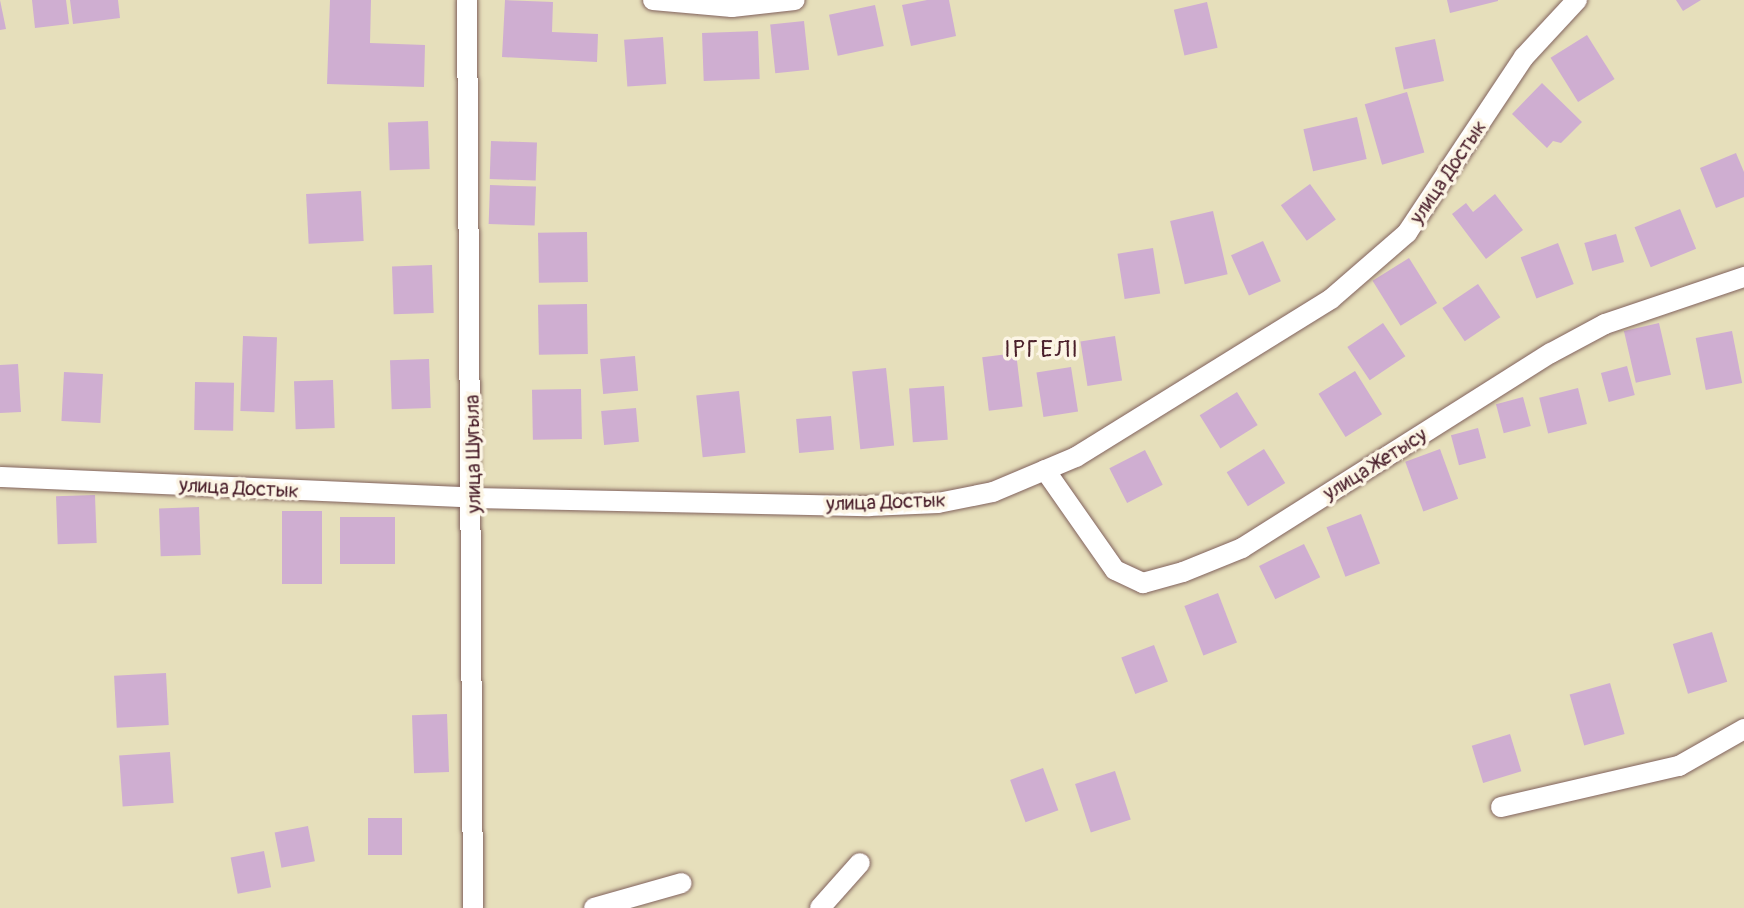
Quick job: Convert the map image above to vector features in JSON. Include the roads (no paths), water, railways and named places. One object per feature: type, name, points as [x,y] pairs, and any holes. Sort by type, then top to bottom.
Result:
[{"type":"street","name":"улица Шугыла","points":[[467,0],[474,498],[473,908]]},
{"type":"street","points":[[653,0],[732,7],[795,0]]},
{"type":"street","name":"улица Достык","points":[[0,477],[474,498],[938,503],[993,492],[1076,457],[1331,299],[1407,233],[1524,57],[1577,0]]},
{"type":"street","name":"улица Жетысу","points":[[1045,470],[1115,570],[1143,583],[1170,576],[1242,548],[1551,353],[1605,324],[1744,277]]},
{"type":"street","points":[[1501,807],[1679,766],[1744,729]]},
{"type":"street","points":[[820,908],[860,863]]},
{"type":"street","points":[[594,908],[682,883]]},
{"type":"district","name":"ІРГЕЛІ","points":[[1042,350]]}]
